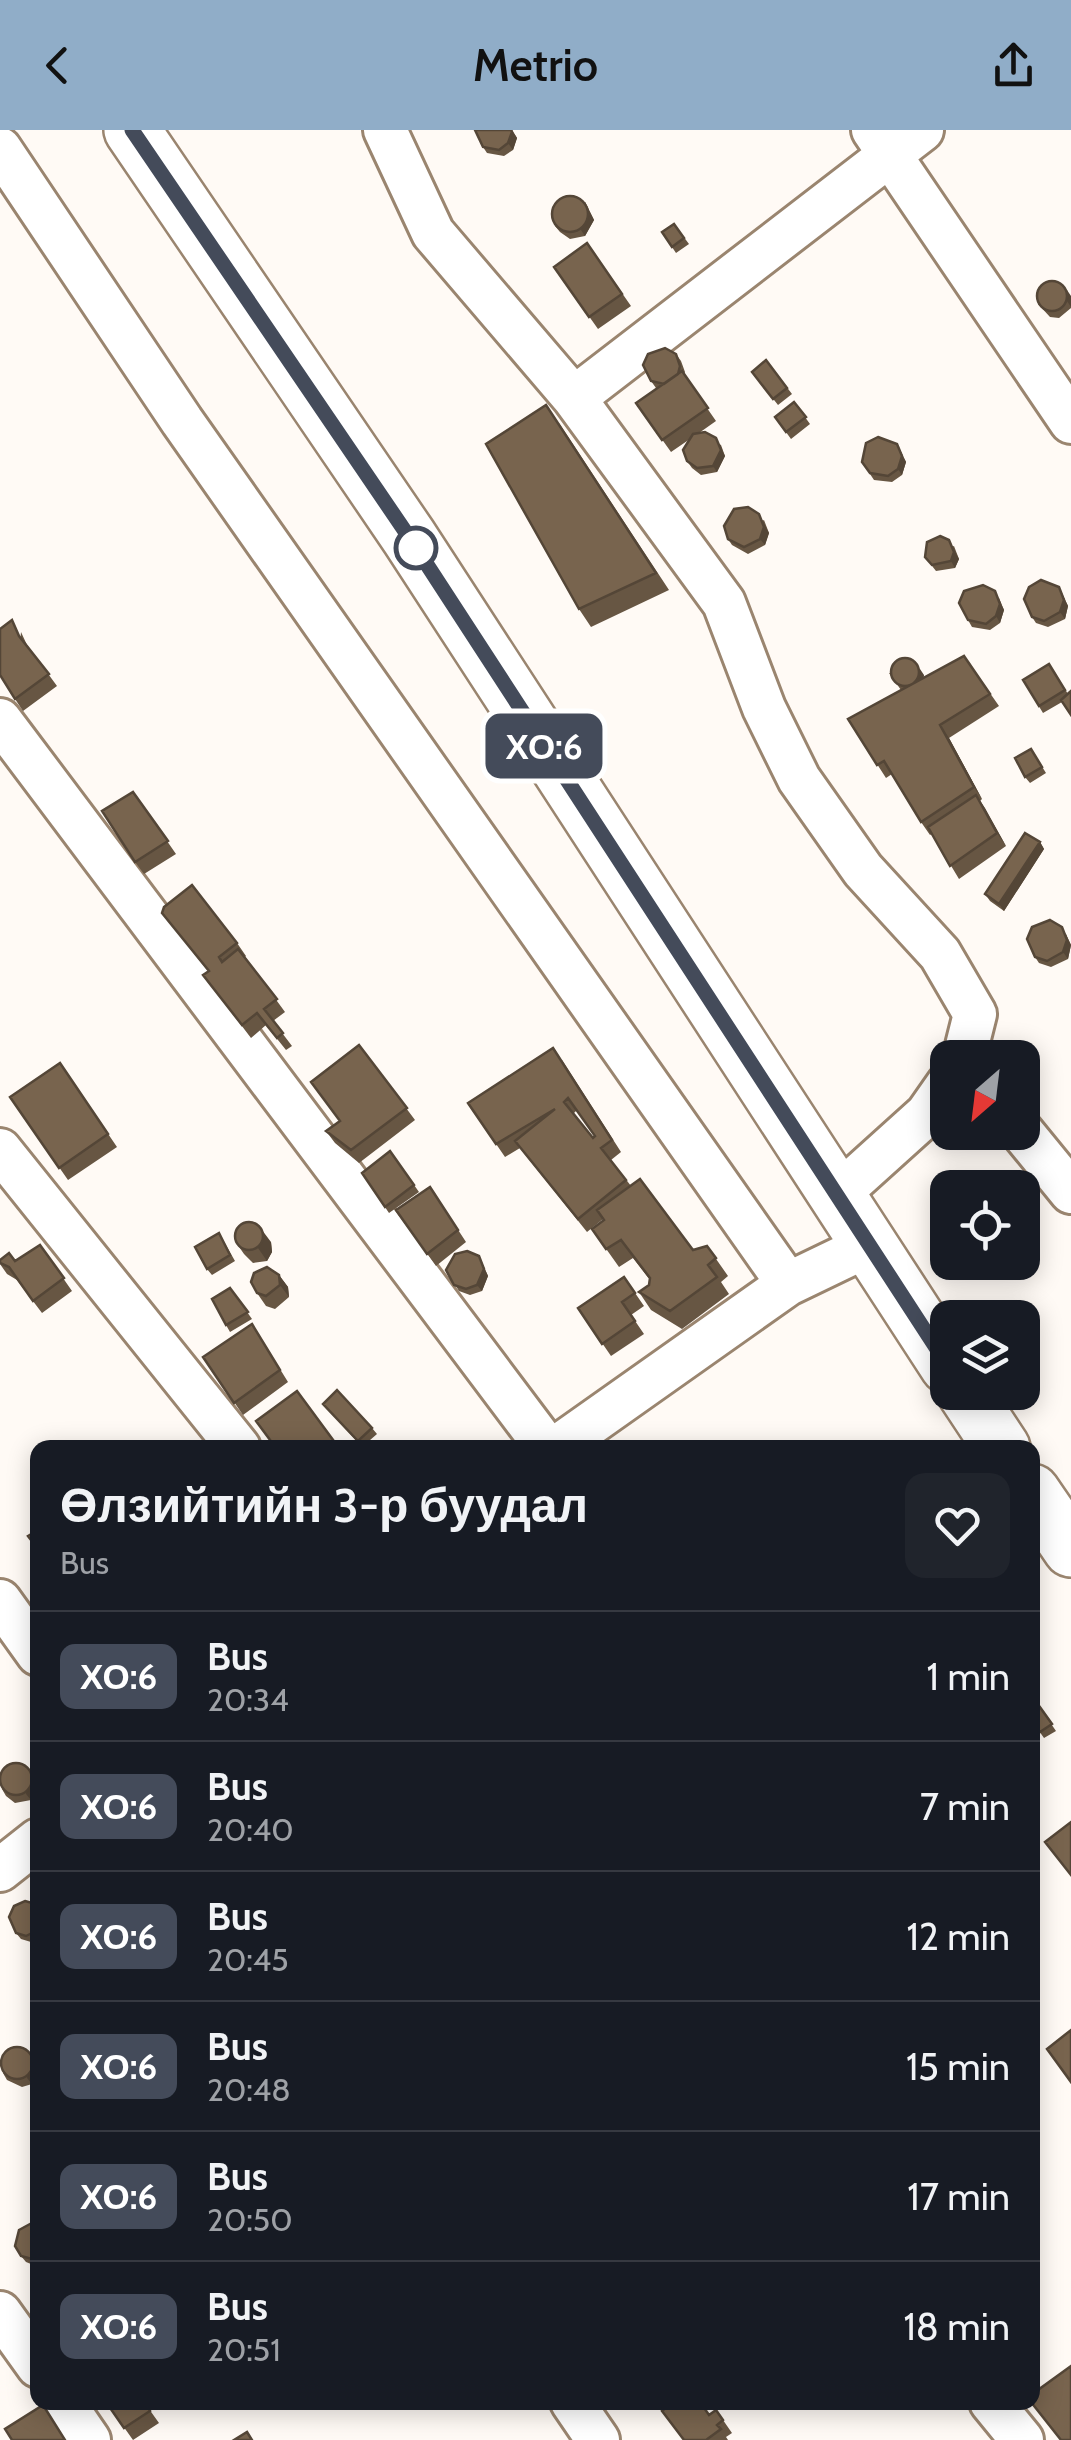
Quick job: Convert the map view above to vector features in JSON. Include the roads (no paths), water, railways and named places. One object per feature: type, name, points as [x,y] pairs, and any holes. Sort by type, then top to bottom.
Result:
[{"type":"main road","points":[[132,130],[409,537],[930,1340]]},
{"type":"main road","points":[[977,1410],[997,1440]]},
{"type":"main road","points":[[1040,1504],[1071,1550]]},
{"type":"street","points":[[385,130],[433,233],[574,398],[724,603],[764,708],[799,779],[863,870],[940,954],[974,1014],[968,1040]]},
{"type":"street","points":[[574,398],[894,138],[1071,422]]},
{"type":"street","points":[[0,150],[182,421],[788,1284]]},
{"type":"street","points":[[0,720],[541,1440]]},
{"type":"street","points":[[835,1197],[930,1111]]},
{"type":"street","points":[[0,1150],[233,1440]]},
{"type":"street","points":[[1037,1150],[1071,1192]]},
{"type":"street","points":[[567,1440],[788,1284],[866,1246]]},
{"type":"street","points":[[0,1602],[30,1643]]},
{"type":"street","points":[[0,1870],[30,1846]]},
{"type":"street","points":[[0,2312],[30,2355]]},
{"type":"street","points":[[68,2410],[89,2440]]},
{"type":"street","points":[[577,2410],[598,2440]]},
{"type":"street","points":[[998,2410],[1022,2440]]}]
